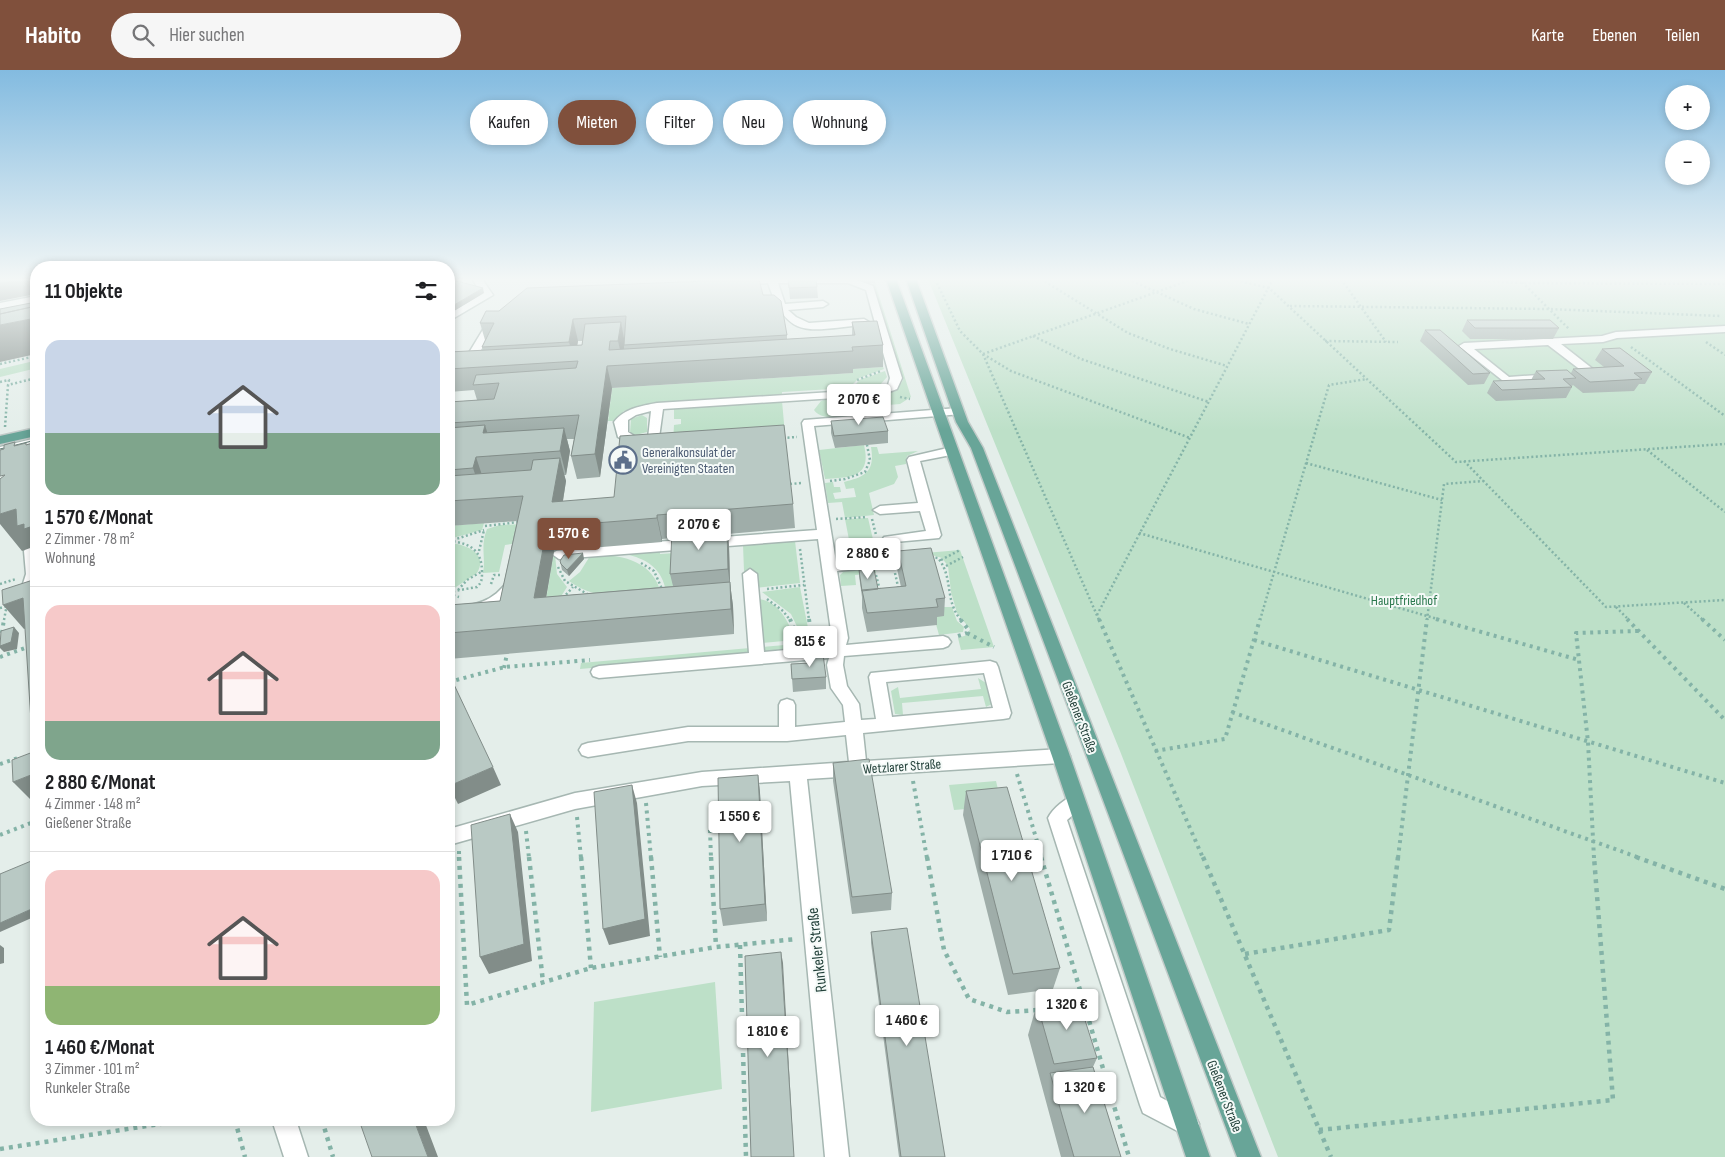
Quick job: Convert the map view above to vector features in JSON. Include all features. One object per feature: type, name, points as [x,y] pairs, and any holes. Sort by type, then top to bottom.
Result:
[{"type":"main road","points":[[909,330],[1061,756],[1198,1157]]},
{"type":"main road","name":"Gießener Straße","points":[[929,330],[958,412],[977,448],[1248,1157]]},
{"type":"main road","points":[[0,440],[30,433]]},
{"type":"main road","points":[[0,461],[30,454]]},
{"type":"street","points":[[455,365],[471,358],[488,330]]},
{"type":"street","points":[[806,410],[881,392],[892,387],[896,378],[882,330]]},
{"type":"street","points":[[1551,342],[1592,373],[1507,381],[1464,346],[1603,339],[1616,335],[1712,330]]},
{"type":"street","points":[[657,406],[958,412]]},
{"type":"street","points":[[806,410],[840,638],[835,665],[839,688],[851,704],[858,769]]},
{"type":"street","points":[[0,451],[30,444]]},
{"type":"street","points":[[889,540],[934,536],[913,460],[952,451]]},
{"type":"street","points":[[880,510],[926,506]]},
{"type":"street","points":[[559,558],[798,536],[823,527]]},
{"type":"street","points":[[828,567],[926,558]]},
{"type":"street","points":[[455,613],[479,611],[512,589],[516,571]]},
{"type":"street","points":[[750,574],[756,658]]},
{"type":"street","points":[[7,604],[30,590]]},
{"type":"street","points":[[599,672],[943,642]]},
{"type":"street","points":[[588,750],[688,734],[786,734],[1003,713],[990,667],[877,678],[885,724]]},
{"type":"street","points":[[786,734],[787,704]]},
{"type":"street","name":"Wetzlarer Straße","points":[[455,835],[575,800],[702,779],[1061,756]]},
{"type":"street","name":"Runkeler Straße","points":[[798,773],[837,1157]]},
{"type":"street","points":[[286,1126],[296,1157]]},
{"type":"path","points":[[961,330],[971,347],[1011,371],[1190,438]]},
{"type":"path","points":[[983,354],[1049,330]]},
{"type":"path","points":[[1122,330],[1162,346],[1227,366]]},
{"type":"path","points":[[1096,616],[1246,330]]},
{"type":"path","points":[[1313,330],[1456,462],[1725,444]]},
{"type":"path","points":[[1378,330],[1386,342]]},
{"type":"path","points":[[1573,330],[1603,339]]},
{"type":"path","points":[[1616,335],[1725,416]]},
{"type":"path","points":[[1033,336],[1081,359],[1209,402]]},
{"type":"path","points":[[1324,340],[1398,342]]},
{"type":"path","points":[[983,354],[1245,954],[1331,1157]]},
{"type":"path","points":[[0,364],[30,357]]},
{"type":"path","points":[[854,382],[873,372],[888,370]]},
{"type":"path","points":[[1155,751],[1225,739],[1329,385],[1368,379]]},
{"type":"path","points":[[0,382],[9,380],[6,415]]},
{"type":"path","points":[[8,385],[30,380]]},
{"type":"path","points":[[775,439],[810,436]]},
{"type":"path","points":[[790,484],[845,479],[864,472],[870,460],[868,445]]},
{"type":"path","points":[[1646,449],[1725,512]]},
{"type":"path","points":[[1464,461],[1606,607],[1725,600]]},
{"type":"path","points":[[1306,463],[1442,500]]},
{"type":"path","points":[[1245,954],[1389,930],[1444,484],[1483,482]]},
{"type":"path","points":[[823,527],[871,516],[901,600]]},
{"type":"path","points":[[455,539],[485,526],[527,522]]},
{"type":"path","points":[[455,591],[477,587],[482,580],[482,560],[479,551],[485,526]]},
{"type":"path","points":[[1139,533],[1579,660]]},
{"type":"path","points":[[798,536],[813,653]]},
{"type":"path","points":[[455,542],[479,551]]},
{"type":"path","points":[[941,560],[960,550]]},
{"type":"path","points":[[926,558],[934,557],[941,560],[946,566],[954,610],[968,629],[967,633]]},
{"type":"path","points":[[946,566],[963,557]]},
{"type":"path","points":[[559,558],[558,571],[573,587],[596,598]]},
{"type":"path","points":[[637,561],[654,571],[664,597]]},
{"type":"path","points":[[458,590],[467,580],[481,572]]},
{"type":"path","points":[[866,575],[876,574],[881,597]]},
{"type":"path","points":[[752,590],[804,585]]},
{"type":"path","points":[[477,587],[481,590]]},
{"type":"path","points":[[558,602],[573,587]]},
{"type":"path","points":[[752,590],[777,605],[792,620],[798,641]]},
{"type":"path","points":[[1684,603],[1725,640]]},
{"type":"path","points":[[1,640],[7,604]]},
{"type":"path","points":[[1616,607],[1725,720]]},
{"type":"path","points":[[1319,1130],[1613,1100],[1592,843],[1588,742],[1576,633],[1638,631]]},
{"type":"path","points":[[943,642],[967,633],[994,647]]},
{"type":"path","points":[[1254,640],[1725,783]]},
{"type":"path","points":[[0,657],[30,646]]},
{"type":"path","points":[[504,668],[507,654]]},
{"type":"path","points":[[1232,712],[1592,843],[1725,889]]},
{"type":"path","points":[[0,764],[27,755]]},
{"type":"path","points":[[1012,759],[1080,1006],[1129,1157]]},
{"type":"path","points":[[910,766],[944,950],[969,998],[1007,1012],[1045,1010]]},
{"type":"path","points":[[645,789],[660,957]]},
{"type":"path","points":[[575,800],[591,968]]},
{"type":"path","points":[[0,835],[30,823]]},
{"type":"path","points":[[710,830],[716,948]]},
{"type":"path","points":[[526,831],[543,982]]},
{"type":"path","points":[[455,848],[467,1005],[591,968],[716,948],[815,938]]},
{"type":"path","points":[[740,945],[746,1157]]},
{"type":"path","points":[[0,1149],[147,1126]]},
{"type":"path","points":[[237,1126],[245,1157]]},
{"type":"path","points":[[324,1126],[333,1157]]},
{"type":"green space","points":[[887,330],[890,330],[911,397],[900,404],[877,406],[879,415],[835,418],[826,417],[814,410],[821,401],[831,398],[888,394],[896,389],[903,380]]},
{"type":"green space","name":"Hauptfriedhof","points":[[949,330],[1725,330],[1725,1157],[1278,1157],[1120,751]]},
{"type":"green space","points":[[30,362],[30,370],[0,377],[0,369]]},
{"type":"green space","points":[[883,367],[884,369],[859,378],[849,388],[782,392],[782,396],[654,404],[624,411],[613,421],[608,421],[612,388],[852,373],[852,369]]},
{"type":"green space","points":[[885,371],[887,377],[880,385],[854,387],[859,380]]},
{"type":"green space","points":[[782,401],[785,434],[673,443],[674,425],[681,424],[681,419],[674,419],[674,408]]},
{"type":"green space","points":[[642,415],[647,418],[647,432],[636,435],[630,433],[631,419]]},
{"type":"green space","points":[[864,445],[866,456],[862,470],[850,476],[825,479],[819,450]]},
{"type":"green space","points":[[871,447],[877,447],[879,454],[918,451],[907,456],[906,464],[895,466],[898,477],[894,484],[869,493],[874,515],[845,518],[842,502],[828,503],[825,483],[833,482],[834,487],[840,487],[841,492],[833,493],[835,499],[856,497],[854,488],[846,489],[844,482],[858,478],[867,472],[872,462]]},
{"type":"green space","points":[[868,518],[875,548],[851,550],[845,519]]},
{"type":"green space","points":[[484,523],[482,530],[455,537],[455,525]]},
{"type":"green space","points":[[524,524],[519,543],[505,545],[499,572],[483,573],[483,546],[487,529],[500,525]]},
{"type":"green space","points":[[795,541],[800,583],[755,588],[754,570],[744,571],[743,545]]},
{"type":"green space","points":[[455,544],[462,545],[478,555],[480,566],[477,573],[455,588]]},
{"type":"green space","points":[[660,550],[660,554],[675,553],[674,592],[666,591],[661,577],[654,567],[643,560],[629,555],[629,553]]},
{"type":"green space","points":[[960,550],[994,647],[961,650],[958,638],[967,635],[970,629],[957,613],[951,592],[948,566],[942,558],[925,553]]},
{"type":"green space","points":[[555,555],[557,574],[567,587],[560,598],[546,600],[553,556]]},
{"type":"green space","points":[[590,556],[627,559],[645,567],[657,582],[661,593],[602,595],[580,588],[569,581],[580,572]]},
{"type":"green space","points":[[875,568],[876,573],[855,575],[856,585],[841,586],[840,575],[845,570]]},
{"type":"green space","points":[[800,587],[809,633],[805,637],[802,637],[791,614],[762,592]]},
{"type":"green space","points":[[756,599],[771,603],[782,613],[795,640],[761,643]]},
{"type":"green space","points":[[941,607],[952,607],[957,621],[964,627],[963,632],[939,635],[934,617]]},
{"type":"green space","points":[[796,644],[796,650],[580,669],[581,663]]},
{"type":"green space","points":[[978,678],[986,683],[992,704],[986,707],[983,696],[902,703],[903,715],[895,714],[891,691],[898,687],[900,698],[981,689]]},
{"type":"green space","points":[[996,781],[1002,806],[954,810],[949,785]]},
{"type":"green space","points":[[715,982],[722,1089],[591,1112],[594,1002]]},
{"type":"building","points":[[491,330],[571,330],[569,342],[482,347]]},
{"type":"building","points":[[584,330],[620,330],[618,341],[610,341],[609,350],[855,335],[854,330],[879,330],[883,345],[852,347],[853,351],[607,366],[595,454],[571,456],[579,415],[455,423],[455,402],[494,399],[499,383],[473,385],[476,375],[576,368],[578,361],[455,369],[455,352],[582,345]]},
{"type":"building","points":[[625,330],[786,330],[787,335],[624,345]]},
{"type":"building","points":[[1425,330],[1440,330],[1490,373],[1473,374]]},
{"type":"building","points":[[1620,348],[1652,372],[1634,373],[1642,379],[1590,382],[1573,369],[1624,366],[1602,349]]},
{"type":"building","points":[[1567,370],[1576,378],[1563,379],[1572,387],[1502,390],[1493,381],[1545,379],[1536,371]]},
{"type":"building","points":[[883,417],[888,431],[834,436],[831,421]]},
{"type":"building","points":[[485,425],[483,433],[564,428],[560,451],[476,457],[473,468],[455,470],[455,428]]},
{"type":"building","points":[[784,425],[793,504],[657,515],[657,518],[547,527],[534,598],[730,582],[731,609],[455,632],[455,605],[500,601],[523,496],[455,501],[455,476],[531,470],[533,460],[560,458],[552,502],[614,497],[620,436]]},
{"type":"building","points":[[15,442],[14,446],[30,444],[30,527],[24,529],[24,524],[17,526],[16,509],[0,514],[0,479],[5,475],[0,476],[0,450],[4,449],[4,445]]},
{"type":"building","points":[[727,528],[728,569],[670,574],[672,532]]},
{"type":"building","points":[[931,548],[945,598],[936,599],[938,607],[867,613],[862,590],[906,586],[898,551]]},
{"type":"building","points":[[583,553],[567,570],[561,564],[560,561],[564,555]]},
{"type":"building","points":[[874,569],[878,589],[862,591],[859,570]]},
{"type":"building","points":[[30,581],[30,706],[23,598],[3,605],[2,590]]},
{"type":"building","points":[[14,627],[11,642],[0,646],[1,631]]},
{"type":"building","points":[[823,654],[826,677],[792,679],[791,664],[811,663],[810,655]]},
{"type":"building","points":[[455,687],[493,767],[455,783]]},
{"type":"building","points":[[30,753],[30,775],[13,782],[12,760]]},
{"type":"building","points":[[869,759],[892,893],[852,897],[833,763]]},
{"type":"building","points":[[758,775],[765,904],[720,909],[718,778]]},
{"type":"building","points":[[632,785],[645,919],[603,929],[594,792]]},
{"type":"building","points":[[1007,787],[1060,968],[1013,974],[966,791]]},
{"type":"building","points":[[510,814],[524,944],[480,957],[471,825]]},
{"type":"building","points":[[30,862],[30,910],[0,923],[0,874]]},
{"type":"building","points":[[907,928],[945,1157],[901,1157],[871,932]]},
{"type":"building","points":[[781,952],[794,1157],[751,1157],[745,956]]},
{"type":"building","points":[[1078,998],[1097,1058],[1054,1064],[1037,1004]]},
{"type":"building","points":[[1093,1067],[1121,1157],[1074,1157],[1050,1073]]},
{"type":"building","points":[[361,1126],[416,1126],[428,1157],[372,1157]]},
{"type":"tram line","points":[[0,449],[30,442]]},
{"type":"place","name":"Generalkonsulat der Vereinigten Staaten","points":[[623,460]]}]
